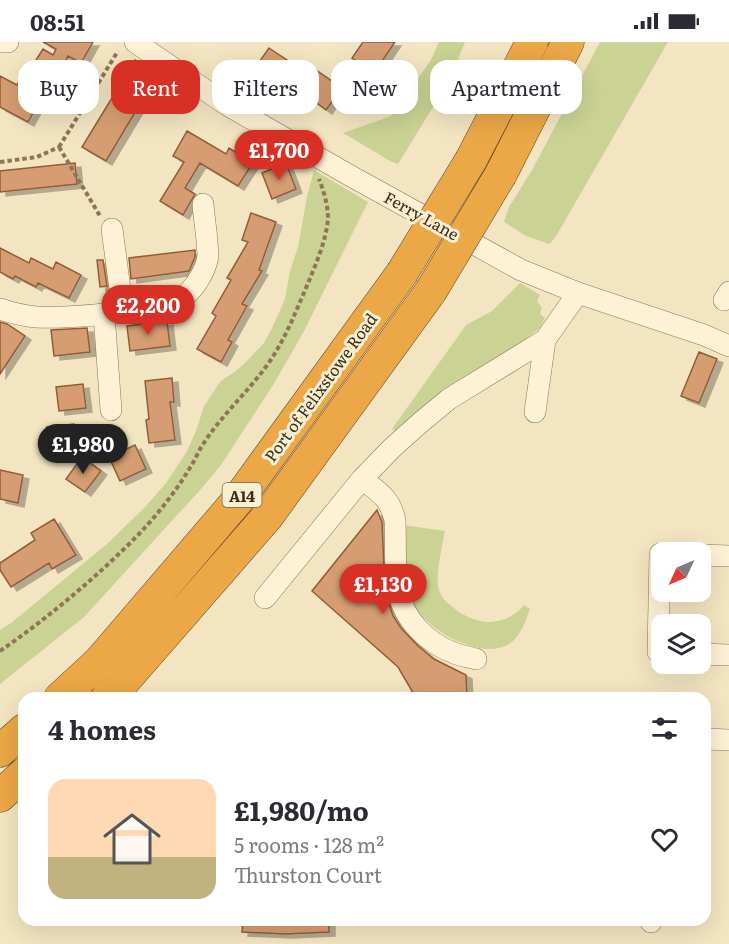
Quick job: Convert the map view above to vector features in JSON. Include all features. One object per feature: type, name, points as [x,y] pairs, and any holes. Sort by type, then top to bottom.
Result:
[{"type":"highway","name":"Port of Felixstowe Road","points":[[66,692],[100,661],[237,501],[402,273],[471,160],[532,42]]},
{"type":"highway","name":"Port of Felixstowe Road","points":[[114,692],[267,517],[431,291],[501,174],[568,42]]},
{"type":"highway","points":[[0,751],[18,735]]},
{"type":"highway","points":[[0,796],[18,780]]},
{"type":"street","points":[[0,42],[8,42]]},
{"type":"street","name":"Ferry Lane","points":[[127,46],[318,158],[521,270],[578,293],[704,335],[729,346]]},
{"type":"street","points":[[0,309],[35,317],[58,317],[113,313],[163,306],[177,301],[188,294],[196,283],[208,255],[203,204]]},
{"type":"street","points":[[111,410],[112,229]]},
{"type":"street","points":[[265,598],[362,479],[392,448],[449,399],[545,340],[578,293]]},
{"type":"street","points":[[535,412],[545,340]]},
{"type":"street","points":[[362,479],[384,497],[393,510],[398,592],[412,623],[429,640],[441,647],[476,659]]},
{"type":"street","points":[[711,555],[729,556]]},
{"type":"street","points":[[711,654],[729,655]]},
{"type":"street","points":[[711,739],[729,740]]},
{"type":"path","points":[[0,162],[37,157],[58,147],[127,46]]},
{"type":"path","points":[[58,147],[97,213],[112,229]]},
{"type":"path","points":[[0,651],[57,608],[140,533],[178,486],[214,429],[263,371],[278,349],[314,269],[324,240],[328,219],[323,190],[318,179],[318,158]]},
{"type":"green space","points":[[439,42],[465,42],[458,60],[431,60]]},
{"type":"green space","points":[[600,42],[668,42],[555,238],[549,244],[526,236],[504,222],[509,207],[562,114],[582,114],[582,76]]},
{"type":"green space","points":[[430,61],[430,112],[398,164],[343,133],[392,114],[418,114],[418,78]]},
{"type":"green space","points":[[314,170],[368,202],[304,331],[275,382],[221,465],[201,489],[84,617],[0,684],[0,630],[107,544],[145,507],[166,483],[186,453],[204,406],[218,385],[245,363],[264,343],[285,299]]},
{"type":"green space","points":[[520,283],[540,295],[537,301],[542,308],[540,314],[545,318],[540,328],[403,436],[392,429],[466,325],[492,311]]},
{"type":"green space","points":[[403,525],[445,531],[438,586],[444,599],[463,614],[490,622],[508,618],[524,605],[530,609],[522,628],[513,641],[498,648],[485,649],[471,646],[443,633],[422,616],[415,606],[409,588]]},
{"type":"building","points":[[43,42],[93,42],[83,60],[75,60],[68,56],[66,60],[36,60],[43,49],[53,55],[56,49]]},
{"type":"building","points":[[363,42],[395,42],[383,60],[355,60],[352,58]]},
{"type":"building","points":[[269,48],[287,60],[261,60]]},
{"type":"building","points":[[319,72],[331,80],[331,103],[326,110],[319,105]]},
{"type":"building","points":[[0,76],[17,85],[18,83],[18,114],[32,114],[28,122],[0,107]]},
{"type":"building","points":[[111,99],[111,114],[134,114],[106,161],[82,147]]},
{"type":"building","points":[[187,131],[226,154],[229,148],[253,163],[238,186],[200,163],[185,188],[195,194],[183,215],[160,201],[184,162],[173,156]]},
{"type":"building","points":[[75,163],[77,184],[0,192],[0,171]]},
{"type":"building","points":[[286,163],[296,189],[272,199],[262,173]]},
{"type":"building","points":[[251,213],[276,222],[259,270],[262,271],[242,304],[247,306],[228,340],[232,342],[221,362],[197,349],[216,316],[212,313],[231,280],[227,278],[248,242],[242,240]]},
{"type":"building","points":[[0,248],[29,263],[31,258],[53,269],[56,262],[81,275],[69,298],[38,283],[36,287],[15,276],[13,279],[0,272]]},
{"type":"building","points":[[195,250],[195,257],[189,271],[131,279],[129,258]]},
{"type":"building","points":[[97,260],[103,260],[107,286],[100,287]]},
{"type":"building","points":[[167,321],[170,346],[130,351],[127,326]]},
{"type":"building","points":[[0,322],[25,336],[0,374]]},
{"type":"building","points":[[87,328],[90,352],[54,356],[51,330]]},
{"type":"building","points":[[699,352],[717,359],[699,403],[681,396]]},
{"type":"building","points":[[172,378],[174,402],[170,402],[175,440],[149,443],[145,381]]},
{"type":"building","points":[[83,384],[86,408],[59,411],[56,387]]},
{"type":"building","points":[[74,424],[76,447],[49,450],[47,427]]},
{"type":"building","points":[[135,445],[146,469],[120,481],[109,457]]},
{"type":"building","points":[[82,457],[101,471],[85,492],[66,479]]},
{"type":"building","points":[[0,470],[23,475],[18,503],[0,499]]},
{"type":"building","points":[[377,510],[382,522],[385,592],[393,616],[418,646],[434,659],[466,675],[467,692],[413,692],[398,667],[312,591]]},
{"type":"building","points":[[54,519],[76,555],[52,569],[49,563],[11,587],[0,570],[0,563],[35,540],[31,533]]},
{"type":"building","points":[[242,926],[329,926],[329,932],[286,934],[242,932]]}]
